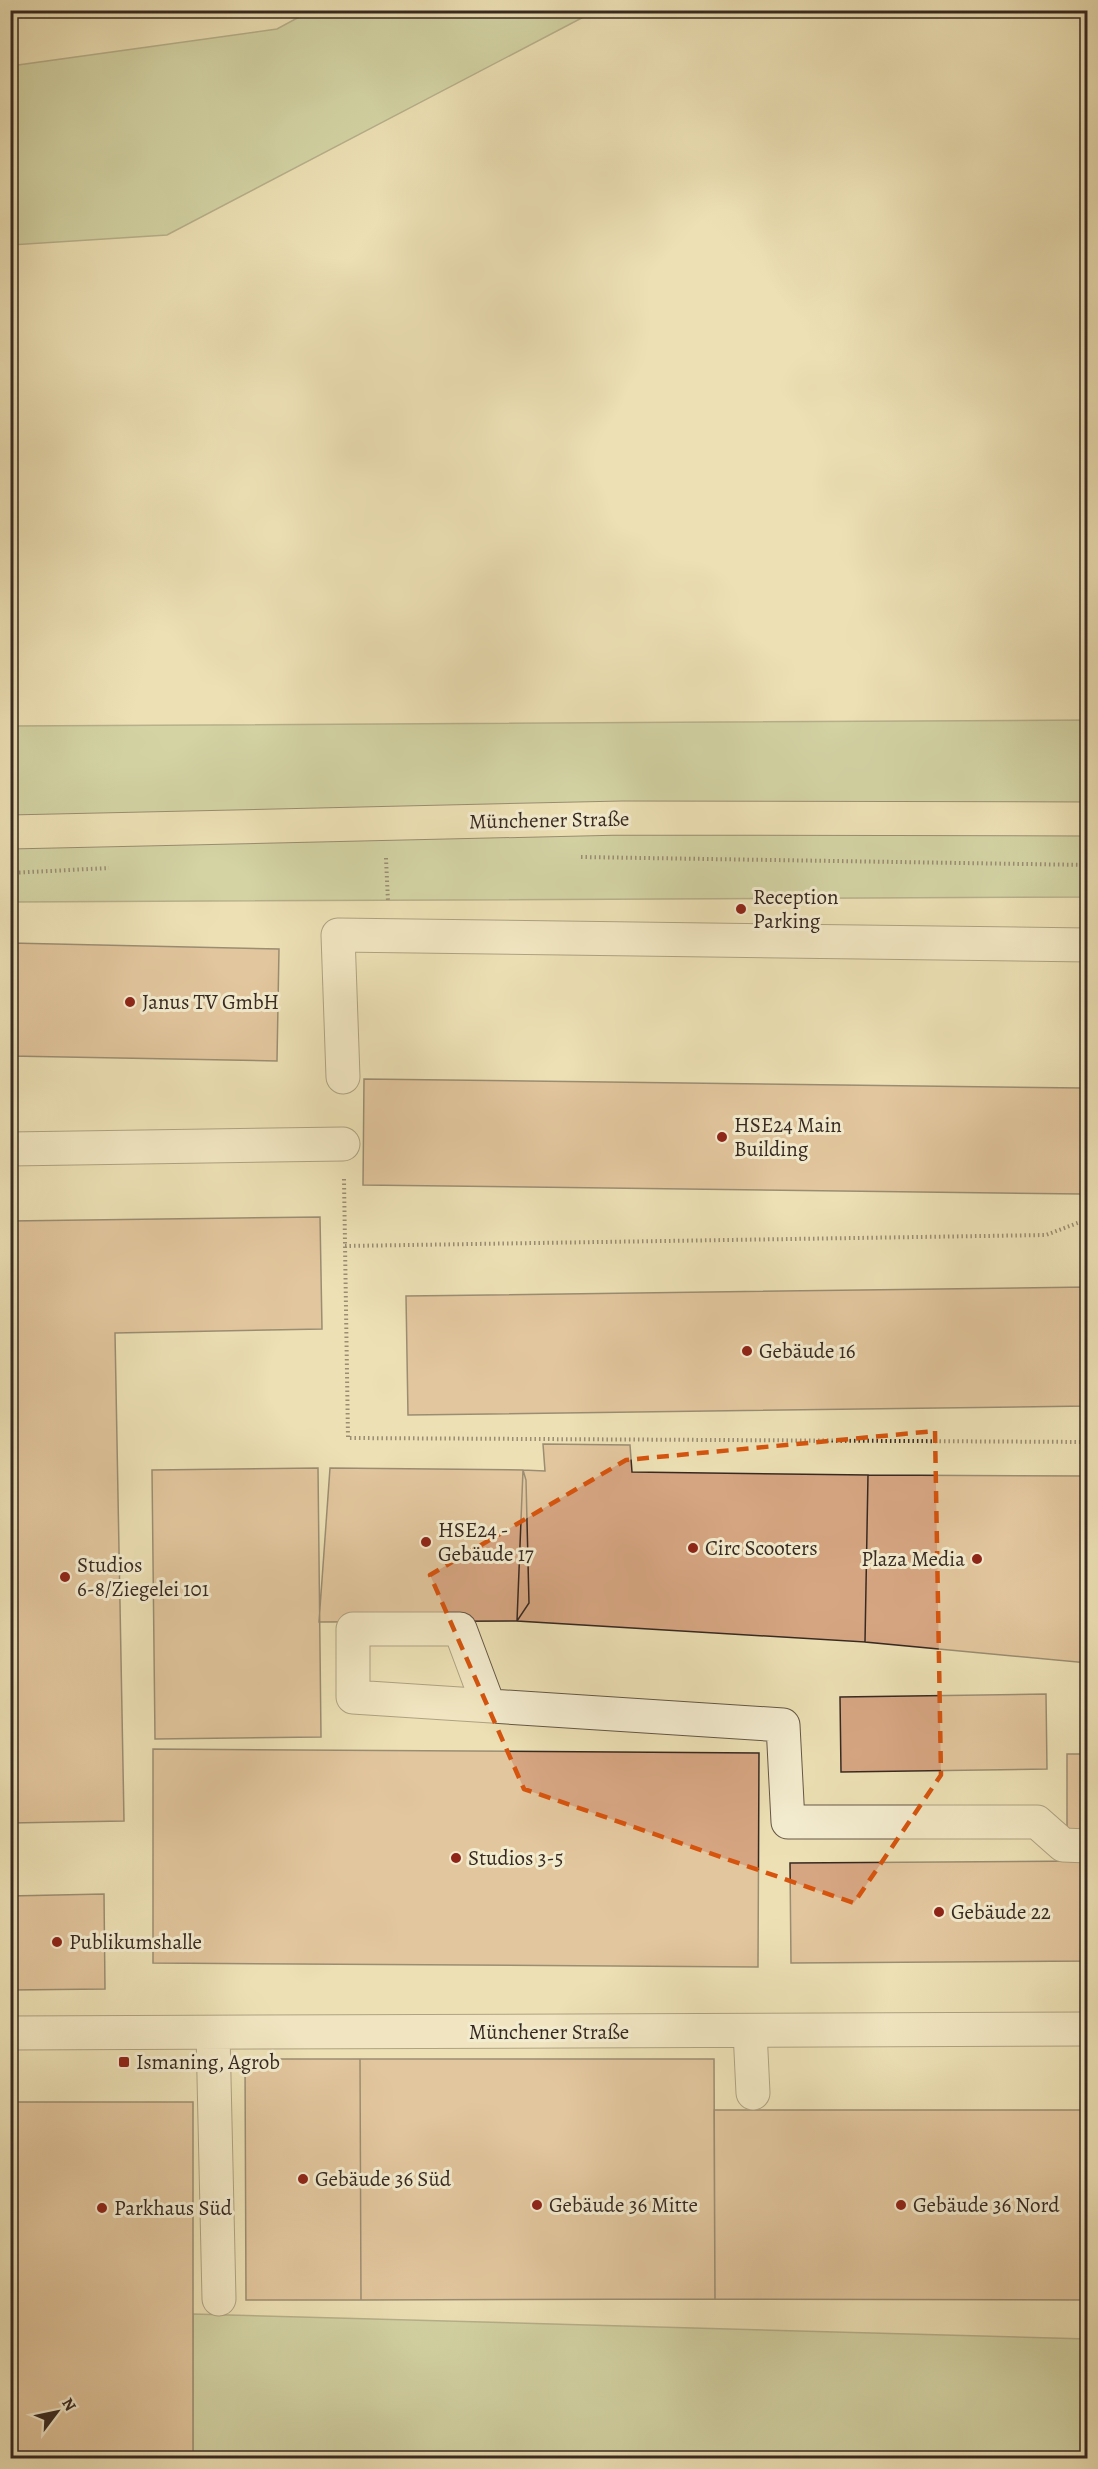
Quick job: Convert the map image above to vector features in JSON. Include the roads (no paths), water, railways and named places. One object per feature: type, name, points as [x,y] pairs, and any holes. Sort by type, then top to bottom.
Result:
[{"type":"main road","name":"Münchener Straße","points":[[10,832],[623,818],[1088,819]]},
{"type":"street","points":[[343,1077],[338,934],[1088,945]]},
{"type":"street","points":[[10,1149],[343,1144]]},
{"type":"street","points":[[488,1704],[783,1725],[788,1822],[1037,1822],[1063,1845],[1088,1846]]},
{"type":"street","name":"Münchener Straße","points":[[10,2033],[1088,2029]]},
{"type":"street","points":[[750,2031],[753,2093]]},
{"type":"street","points":[[213,2034],[219,2299]]},
{"type":"place","name":"Reception Parking","points":[[741,909]]},
{"type":"place","name":"Janus TV GmbH","points":[[130,1002]]},
{"type":"place","name":"HSE24 Main Building","points":[[722,1137]]},
{"type":"place","name":"Gebäude 16","points":[[747,1351]]},
{"type":"place","name":"HSE24 - Gebäude 17","points":[[426,1542]]},
{"type":"place","name":"Circ Scooters","points":[[693,1548]]},
{"type":"place","name":"Plaza Media","points":[[977,1559]]},
{"type":"place","name":"Studios 6-8/Ziegelei 101","points":[[65,1577]]},
{"type":"place","name":"Studios 3-5","points":[[456,1858]]},
{"type":"place","name":"Gebäude 22","points":[[939,1912]]},
{"type":"place","name":"Publikumshalle","points":[[57,1942]]},
{"type":"place","name":"Ismaning, Agrob","points":[[124,2062]]},
{"type":"place","name":"Gebäude 36 Süd","points":[[303,2179]]},
{"type":"place","name":"Gebäude 36 Mitte","points":[[537,2205]]},
{"type":"place","name":"Gebäude 36 Nord","points":[[901,2205]]},
{"type":"place","name":"Parkhaus Süd","points":[[102,2208]]}]
